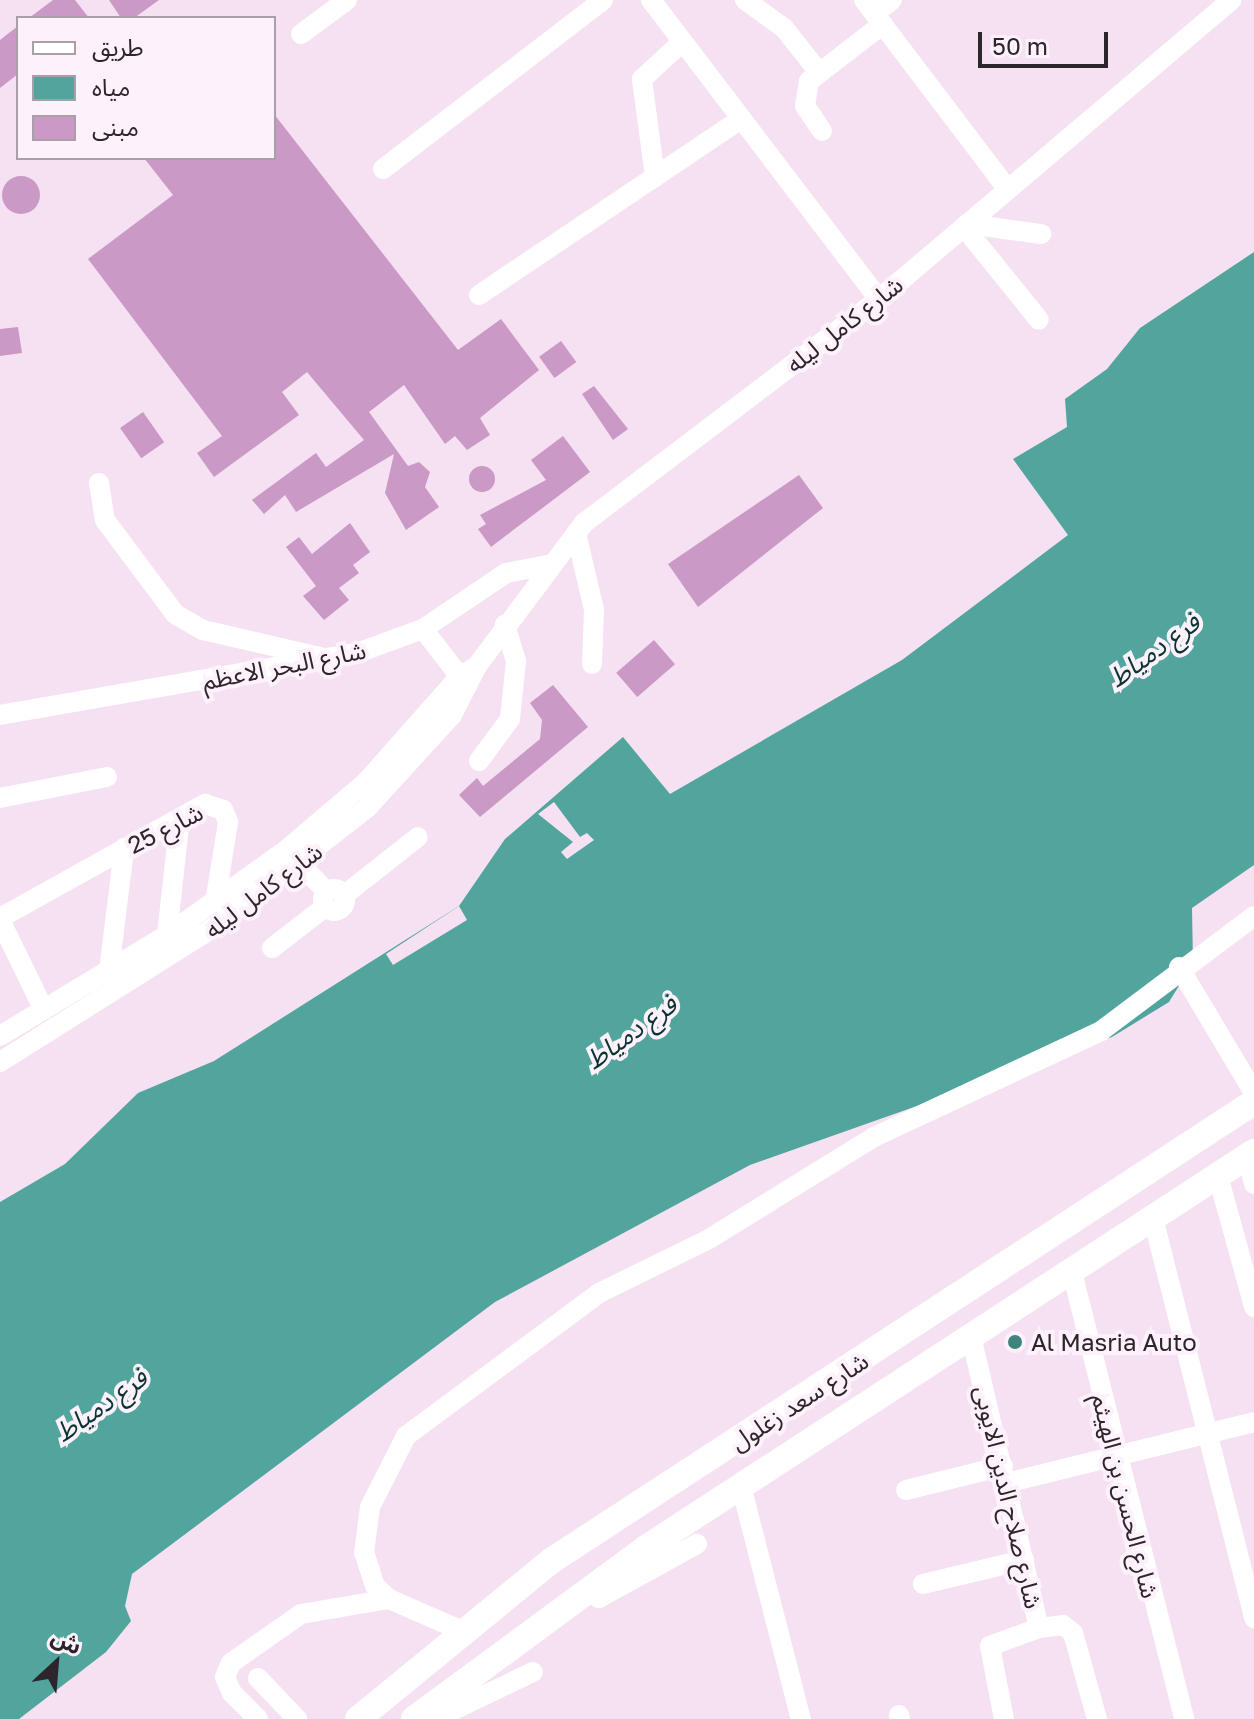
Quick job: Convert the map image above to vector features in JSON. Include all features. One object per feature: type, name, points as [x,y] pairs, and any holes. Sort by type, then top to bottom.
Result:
[{"type":"main road","name":"شارع سعد زغلول","points":[[358,1719],[460,1630],[551,1561],[891,1342],[1254,1102]]},
{"type":"main road","name":"شارع سعد زغلول","points":[[432,1714],[591,1588],[741,1486],[1250,1154]]},
{"type":"main road","points":[[845,1372],[849,1384],[890,1388],[900,1351],[891,1342]]},
{"type":"street","points":[[301,34],[347,0]]},
{"type":"street","points":[[383,169],[603,0]]},
{"type":"street","points":[[745,0],[784,28],[818,71]]},
{"type":"street","points":[[822,131],[804,96],[818,71],[874,13],[892,0]]},
{"type":"street","name":"شارع كامل ليله","points":[[0,1062],[211,929],[293,857],[393,782],[548,565],[576,533],[879,299],[1231,0]]},
{"type":"street","points":[[659,2],[682,42],[879,299]]},
{"type":"street","points":[[874,13],[1008,190]]},
{"type":"street","points":[[655,177],[642,79],[682,42]]},
{"type":"street","points":[[479,295],[741,119]]},
{"type":"street","points":[[966,226],[1041,234]]},
{"type":"street","points":[[966,226],[1039,320]]},
{"type":"street","points":[[99,483],[105,520],[175,614],[203,630],[330,659]]},
{"type":"street","points":[[576,533],[594,610],[592,664]]},
{"type":"street","name":"شارع البحر الاعظم","points":[[0,715],[330,659],[423,629],[486,582],[548,565]]},
{"type":"street","points":[[479,761],[510,719],[516,661],[505,625]]},
{"type":"street","points":[[423,629],[464,683]]},
{"type":"street","points":[[0,798],[107,777]]},
{"type":"street","name":"شارع 25","points":[[0,919],[205,804],[227,816],[211,929]]},
{"type":"street","points":[[167,935],[180,818]]},
{"type":"street","points":[[272,948],[332,898],[418,837]]},
{"type":"street","points":[[109,971],[124,848]]},
{"type":"street","points":[[293,857],[332,898]]},
{"type":"street","name":"شارع كامل ليله","points":[[2,1030],[44,1010],[293,857]]},
{"type":"street","points":[[460,1630],[389,1599],[375,1586],[364,1553],[370,1507],[406,1436],[599,1293],[709,1239],[874,1137],[1101,1031],[1179,967],[1254,916]]},
{"type":"street","points":[[0,919],[44,1010]]},
{"type":"street","points":[[1179,967],[1254,1093]]},
{"type":"street","points":[[1250,1154],[1254,1184]]},
{"type":"street","points":[[1218,1176],[1249,1270],[1254,1307]]},
{"type":"street","points":[[1153,1218],[1254,1618]]},
{"type":"street","name":"شارع الحسن بن الهيثم","points":[[1072,1272],[1115,1456],[1184,1719]]},
{"type":"street","name":"شارع صلاح الدين الايوبى","points":[[971,1336],[1039,1628],[1063,1625],[1073,1633],[1097,1719]]},
{"type":"street","points":[[906,1490],[1115,1456],[1254,1422]]},
{"type":"street","points":[[741,1486],[801,1719]]},
{"type":"street","points":[[591,1588],[599,1598],[697,1544]]},
{"type":"street","points":[[923,1584],[1024,1560]]},
{"type":"street","points":[[258,1719],[225,1677],[239,1656],[301,1614],[389,1599]]},
{"type":"street","points":[[1004,1719],[990,1646],[1039,1628]]},
{"type":"street","points":[[432,1714],[533,1672]]},
{"type":"street","points":[[258,1678],[297,1719]]},
{"type":"water","name":"فرع دمياط","points":[[1254,252],[1254,865],[1192,908],[1193,963],[1169,1002],[1112,1037],[750,1165],[495,1302],[132,1574],[125,1606],[131,1621],[106,1652],[19,1719],[0,1719],[0,1202],[65,1164],[138,1093],[214,1061],[459,906],[505,839],[623,737],[670,794],[902,660],[1068,535],[1013,459],[1067,427],[1065,399],[1107,369],[1140,328]]},
{"type":"pier","points":[[554,802],[580,837],[587,833],[594,840],[567,859],[561,852],[573,842],[538,814]]},
{"type":"pier","points":[[459,906],[467,920],[393,965],[386,954]]},
{"type":"building","points":[[53,0],[75,0],[87,16],[32,16]]},
{"type":"building","points":[[109,0],[159,0],[137,16],[120,16]]},
{"type":"building","points":[[16,28],[16,76],[0,88],[0,40]]},
{"type":"building","points":[[276,117],[458,350],[501,319],[539,370],[480,418],[490,435],[467,450],[455,436],[445,444],[404,385],[369,412],[408,466],[419,462],[430,472],[425,487],[439,507],[406,530],[385,493],[394,454],[296,512],[285,495],[264,514],[252,500],[316,453],[326,467],[364,440],[307,372],[282,392],[299,415],[214,477],[197,453],[222,436],[88,259],[173,195],[146,160],[276,160]]},
{"type":"building","points":[[21,176],[34,182],[40,195],[34,208],[21,214],[8,208],[2,195],[8,182]]},
{"type":"building","points":[[18,327],[22,353],[0,356],[0,329]]},
{"type":"building","points":[[561,341],[576,362],[554,378],[539,357]]},
{"type":"building","points":[[594,386],[628,429],[613,440],[582,394]]},
{"type":"building","points":[[143,412],[164,442],[141,458],[120,428]]},
{"type":"building","points":[[563,436],[590,472],[491,547],[478,529],[486,524],[480,515],[546,480],[531,460]]},
{"type":"building","points":[[482,466],[491,470],[495,479],[491,488],[482,492],[473,488],[469,479],[473,470]]},
{"type":"building","points":[[799,475],[823,508],[698,607],[668,564]]},
{"type":"building","points":[[350,523],[370,552],[353,565],[359,573],[339,588],[349,600],[324,620],[303,596],[316,586],[286,547],[299,537],[312,554]]},
{"type":"building","points":[[654,640],[675,664],[637,697],[616,673]]},
{"type":"building","points":[[553,685],[588,727],[480,817],[459,795],[477,778],[483,786],[540,739],[542,720],[530,703]]},
{"type":"place","name":"Al Masria Auto","points":[[1015,1342]]}]
